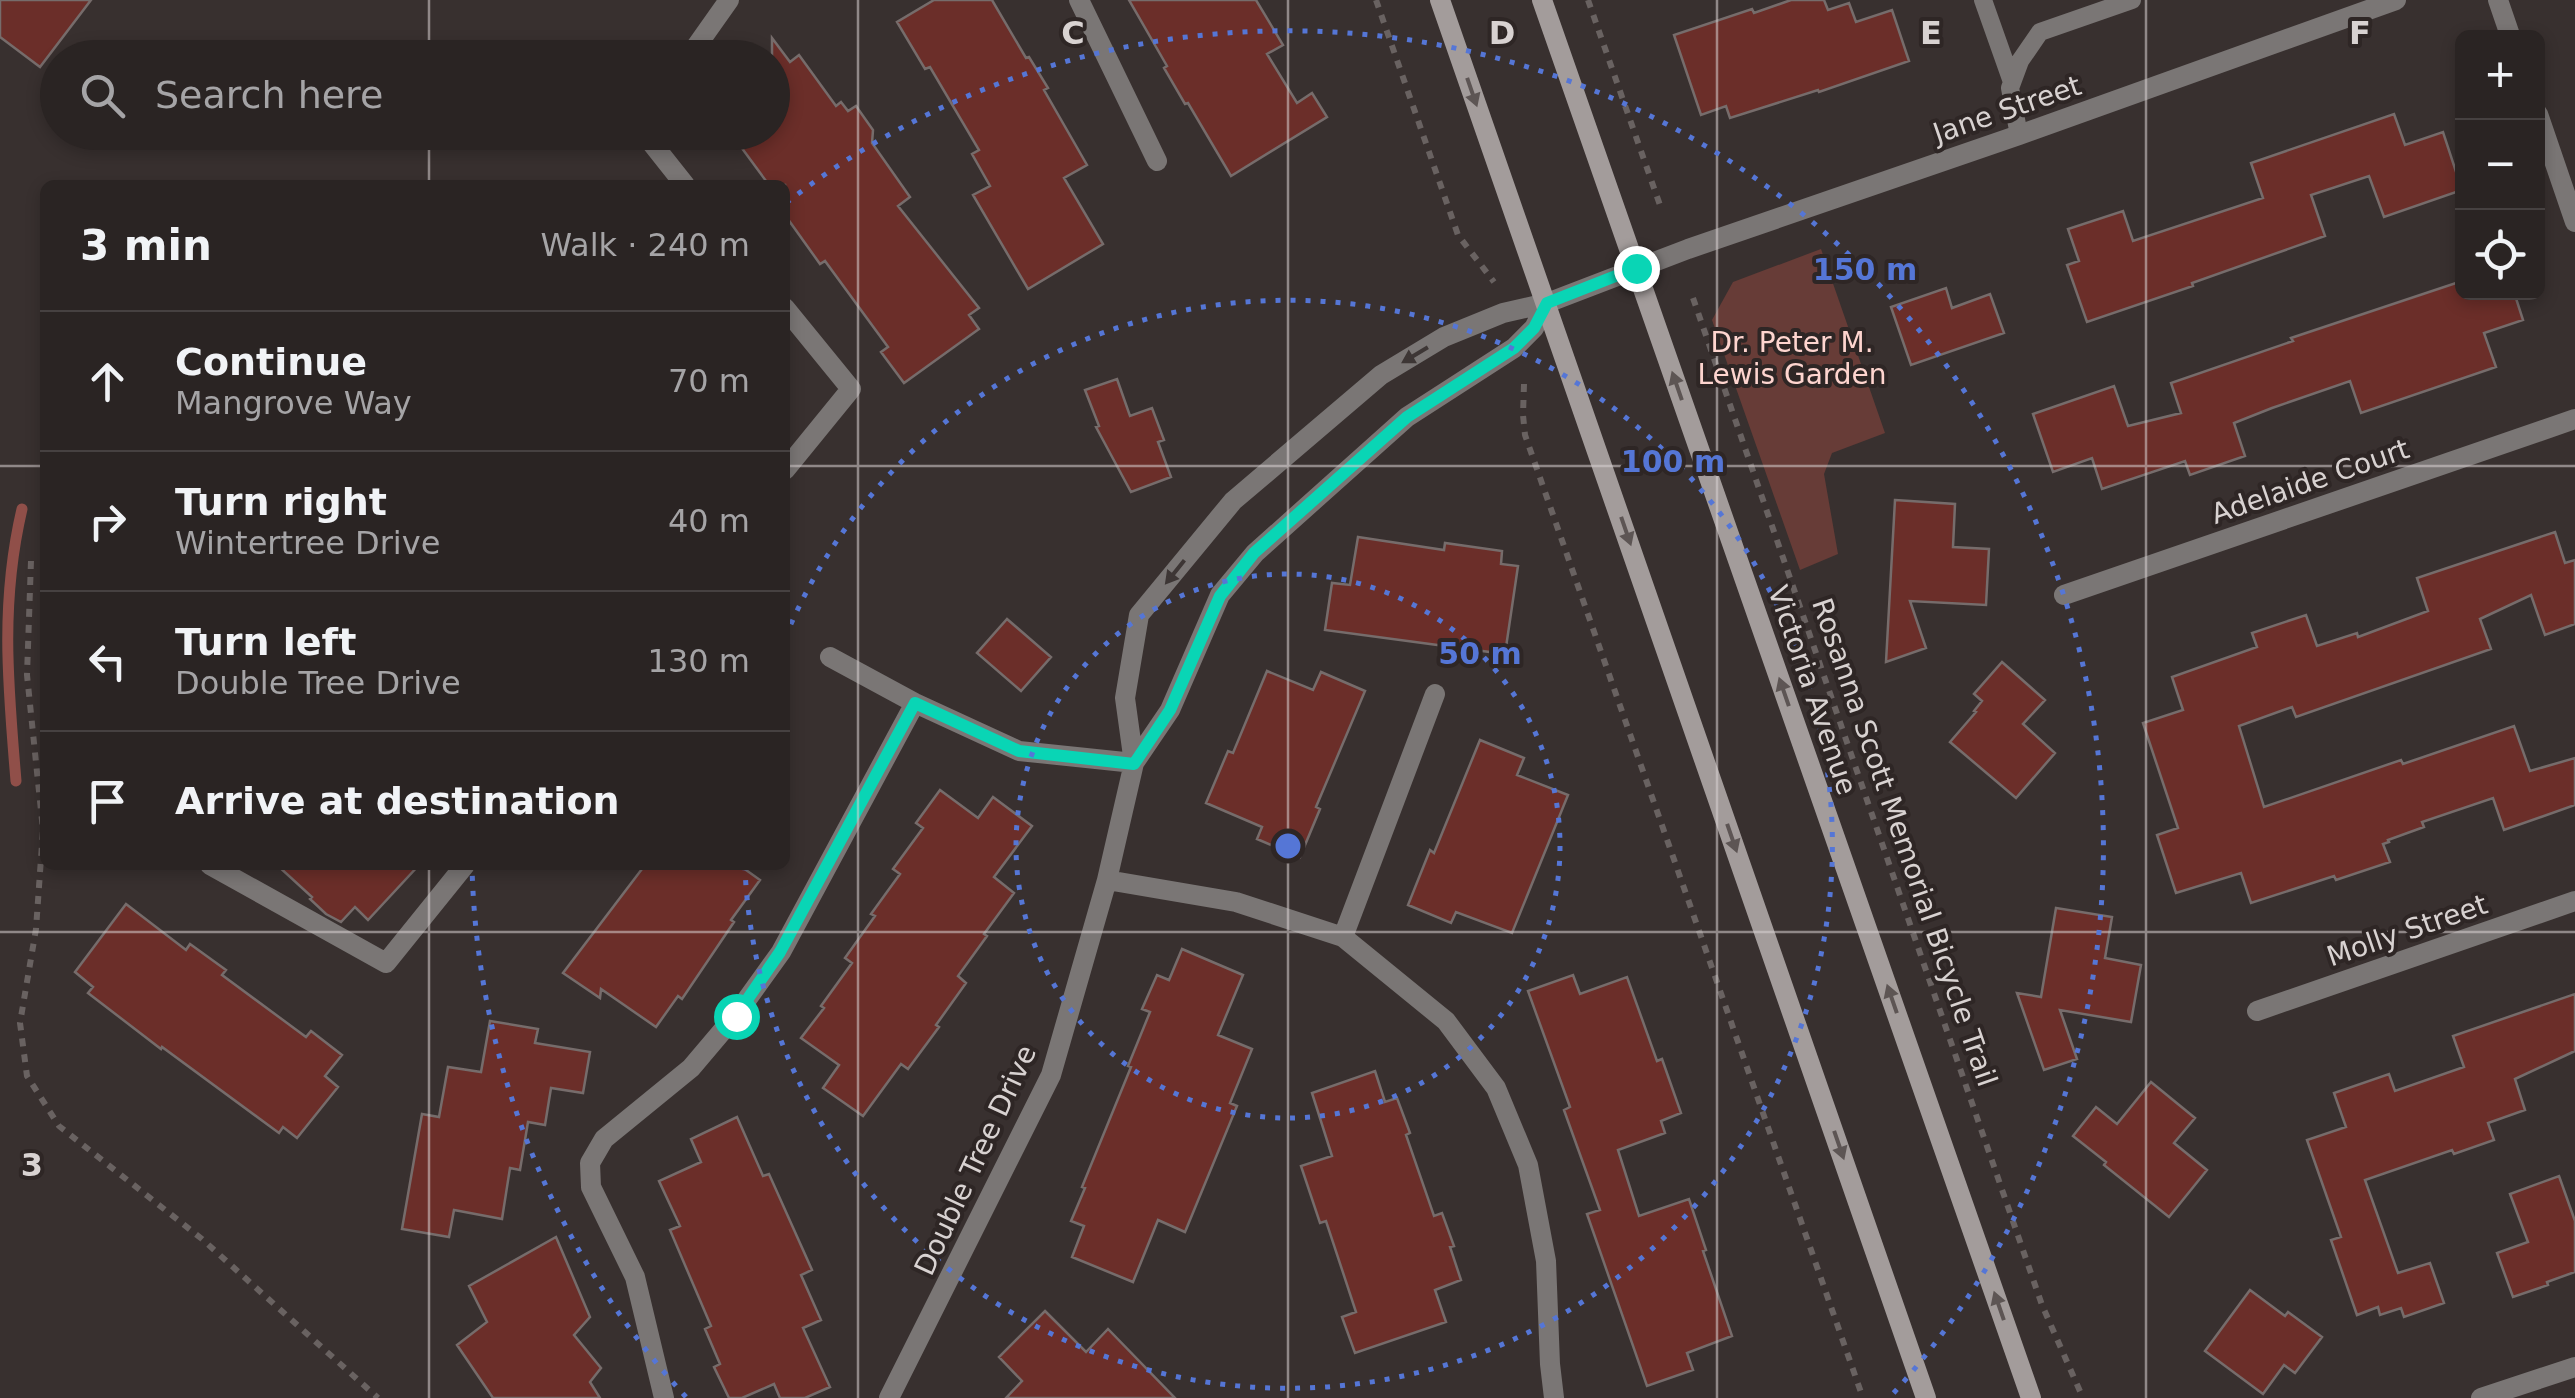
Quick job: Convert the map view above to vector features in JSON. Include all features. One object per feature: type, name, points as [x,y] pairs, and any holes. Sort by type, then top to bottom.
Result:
[{"type":"main road","points":[[1440,0],[1926,1398]]},
{"type":"main road","name":"Victoria Avenue","points":[[1542,0],[2031,1398]]},
{"type":"street","points":[[700,40],[728,0]]},
{"type":"street","points":[[1079,0],[1158,161]]},
{"type":"street","name":"Jane Street","points":[[1636,268],[2396,0]]},
{"type":"street","points":[[2498,0],[2508,30]]},
{"type":"street","points":[[2540,120],[2575,222]]},
{"type":"street","points":[[658,150],[682,180]]},
{"type":"street","name":"Double Tree Drive","points":[[889,1398],[1051,1075],[1107,880],[1134,764],[1126,698],[1139,616],[1233,501],[1380,374],[1444,337],[1636,268]]},
{"type":"street","name":"Double Tree Drive","points":[[1134,764],[1170,710],[1220,596],[1254,553],[1407,417],[1514,348],[1534,328],[1547,303]]},
{"type":"street","points":[[790,314],[852,390],[790,464]]},
{"type":"street","name":"Adelaide Court","points":[[2064,595],[2575,418]]},
{"type":"street","points":[[830,658],[1019,751],[1134,764]]},
{"type":"street","points":[[1344,937],[1436,694]]},
{"type":"street","points":[[664,1398],[635,1277],[592,1188],[590,1163],[604,1139],[691,1068],[736,1016],[780,952],[915,703]]},
{"type":"street","points":[[219,870],[386,963],[461,870]]},
{"type":"street","points":[[1107,880],[1236,902],[1344,937],[1446,1021],[1496,1088],[1528,1164],[1546,1262],[1554,1398]]},
{"type":"street","name":"Molly Street","points":[[2257,1011],[2575,901]]},
{"type":"street","points":[[2481,1398],[2575,1366]]},
{"type":"lane","points":[[1983,0],[2012,82]]},
{"type":"lane","points":[[2018,135],[2010,88],[2020,61],[2040,32],[2132,0]]},
{"type":"path","points":[[1376,0],[1458,235],[1494,282]]},
{"type":"path","points":[[1588,0],[1661,208]]},
{"type":"path","name":"Rosanna Scott Memorial Bicycle Trail","points":[[1693,298],[2042,1305],[2084,1398]]},
{"type":"path","points":[[1524,384],[1525,435],[1863,1398]]},
{"type":"path","points":[[31,561],[28,675],[40,799]]},
{"type":"path","points":[[40,870],[36,929],[20,1023],[27,1076],[59,1126],[202,1239],[378,1398]]},
{"type":"green space","name":"Dr. Peter M. Lewis Garden","points":[[1821,249],[1885,433],[1832,453],[1824,474],[1838,554],[1800,570],[1712,320],[1733,282]]},
{"type":"building","points":[[0,0],[91,0],[61,40],[40,40],[40,67],[0,37]]},
{"type":"building","points":[[934,0],[992,0],[1048,88],[1044,90],[1087,165],[1064,178],[1103,244],[1028,289],[973,195],[990,186],[972,154],[979,150],[930,67],[925,69],[897,22]]},
{"type":"building","points":[[1129,0],[1256,0],[1283,45],[1267,54],[1297,103],[1312,93],[1327,117],[1231,176],[1164,68],[1167,66]]},
{"type":"building","points":[[1791,0],[1824,0],[1828,10],[1849,3],[1856,22],[1892,10],[1909,61],[1730,118],[1726,106],[1701,115],[1674,35]]},
{"type":"building","points":[[799,55],[836,106],[841,102],[848,111],[856,106],[873,130],[872,143],[910,197],[898,206],[979,308],[969,315],[979,329],[904,383],[881,352],[888,347],[825,261],[820,264],[790,222],[790,180],[765,180],[743,150],[790,150],[790,62]]},
{"type":"building","points":[[2394,114],[2405,145],[2443,132],[2455,169],[2455,192],[2384,217],[2369,176],[2311,195],[2325,236],[2087,322],[2067,265],[2079,261],[2068,229],[2123,211],[2133,241],[2263,198],[2251,163]]},
{"type":"building","points":[[2455,283],[2455,300],[2517,300],[2523,320],[2484,333],[2496,367],[2361,413],[2350,381],[2272,408],[2234,423],[2245,456],[2190,475],[2185,461],[2102,489],[2092,458],[2053,472],[2033,414],[2114,386],[2128,426],[2181,413],[2171,383],[2293,341],[2291,338]]},
{"type":"building","points":[[1946,288],[1952,308],[1990,294],[2004,333],[1911,365],[1891,307]]},
{"type":"building","points":[[1117,379],[1130,416],[1152,408],[1164,440],[1158,442],[1171,477],[1131,492],[1096,427],[1099,426],[1085,390]]},
{"type":"building","points":[[1895,500],[1955,504],[1953,547],[1989,549],[1986,605],[1910,601],[1926,648],[1886,662]]},
{"type":"building","points":[[2555,532],[2565,563],[2575,560],[2575,624],[2545,635],[2531,595],[2480,619],[2491,649],[2296,717],[2292,707],[2239,726],[2264,807],[2514,726],[2530,771],[2575,758],[2575,805],[2504,830],[2493,798],[2422,822],[2424,827],[2388,840],[2383,844],[2390,862],[2251,903],[2241,873],[2176,893],[2157,835],[2178,828],[2143,723],[2183,710],[2172,677],[2257,647],[2252,633],[2306,615],[2317,646],[2357,633],[2358,637],[2428,611],[2417,578]]},
{"type":"building","points":[[1358,537],[1444,550],[1445,543],[1502,551],[1501,564],[1518,566],[1505,654],[1325,630],[1332,583],[1350,585]]},
{"type":"building","points":[[1007,619],[1051,657],[1021,691],[977,653]]},
{"type":"building","points":[[2002,662],[2045,700],[2023,724],[2055,753],[2016,798],[1950,742],[1982,701],[1974,694]]},
{"type":"building","points":[[1267,671],[1313,690],[1321,672],[1365,691],[1316,807],[1320,809],[1300,857],[1257,839],[1262,827],[1206,803],[1228,751],[1233,753]]},
{"type":"building","points":[[1480,740],[1524,758],[1517,775],[1568,795],[1512,933],[1456,912],[1451,923],[1408,905],[1430,850],[1434,853]]},
{"type":"building","points":[[940,790],[978,818],[993,797],[1032,826],[994,877],[1014,893],[958,976],[966,983],[908,1069],[901,1064],[863,1116],[823,1088],[839,1065],[801,1038],[852,963],[845,958],[900,874],[893,869],[923,828],[916,823]]},
{"type":"building","points":[[282,870],[414,870],[368,920],[355,907],[341,922],[326,914]]},
{"type":"building","points":[[641,870],[746,870],[760,880],[682,999],[678,996],[656,1027],[601,989],[600,998],[563,973]]},
{"type":"building","points":[[126,904],[186,950],[190,944],[226,970],[222,975],[306,1037],[311,1031],[342,1055],[325,1076],[338,1087],[297,1138],[283,1127],[279,1133],[88,993],[93,987],[75,972]]},
{"type":"building","points":[[2056,908],[2112,917],[2105,958],[2141,965],[2131,1022],[2060,1010],[2077,1059],[2044,1070],[2017,993],[2041,997]]},
{"type":"building","points":[[1182,949],[1243,975],[1218,1035],[1252,1049],[1230,1103],[1237,1106],[1185,1232],[1158,1220],[1133,1282],[1072,1257],[1084,1226],[1071,1221],[1150,1012],[1142,1009],[1157,975],[1169,980]]},
{"type":"building","points":[[1573,975],[1580,994],[1627,977],[1657,1061],[1662,1059],[1681,1113],[1661,1121],[1665,1133],[1618,1150],[1639,1216],[1689,1199],[1732,1336],[1687,1353],[1693,1370],[1647,1386],[1587,1214],[1600,1210],[1564,1110],[1570,1107],[1528,991]]},
{"type":"building","points":[[2575,994],[2575,1051],[2515,1079],[2525,1110],[2488,1123],[2494,1140],[2365,1180],[2398,1273],[2430,1263],[2444,1303],[2404,1317],[2401,1308],[2380,1315],[2378,1307],[2357,1315],[2331,1240],[2341,1237],[2307,1140],[2346,1127],[2334,1093],[2389,1074],[2395,1091],[2464,1067],[2453,1036]]},
{"type":"building","points":[[490,1021],[538,1029],[535,1043],[590,1052],[583,1093],[551,1088],[545,1125],[528,1122],[520,1170],[510,1168],[502,1219],[454,1210],[449,1237],[402,1229],[422,1114],[439,1117],[448,1067],[481,1072]]},
{"type":"building","points":[[1375,1071],[1385,1102],[1397,1098],[1434,1216],[1442,1213],[1454,1246],[1450,1247],[1461,1280],[1435,1290],[1446,1322],[1355,1353],[1342,1317],[1356,1312],[1326,1221],[1320,1223],[1301,1166],[1332,1156],[1312,1093]]},
{"type":"building","points":[[2151,1082],[2195,1118],[2174,1143],[2207,1170],[2169,1217],[2073,1136],[2096,1107],[2117,1124]]},
{"type":"building","points":[[737,1117],[763,1176],[769,1174],[812,1270],[801,1275],[821,1320],[803,1328],[830,1387],[805,1398],[780,1398],[774,1384],[742,1398],[729,1398],[714,1367],[720,1364],[705,1329],[711,1326],[670,1230],[680,1226],[659,1181],[701,1162],[691,1139]]},
{"type":"building","points":[[2559,1176],[2575,1221],[2575,1272],[2513,1297],[2497,1253],[2528,1242],[2510,1194]]},
{"type":"building","points":[[556,1237],[590,1317],[574,1335],[601,1368],[590,1382],[600,1398],[493,1398],[457,1345],[487,1322],[469,1286]]},
{"type":"building","points":[[2250,1290],[2322,1337],[2295,1373],[2284,1365],[2263,1394],[2205,1351]]},
{"type":"building","points":[[1045,1311],[1086,1352],[1108,1329],[1175,1398],[1006,1398],[1022,1381],[999,1357]]},
{"type":"waterway","points":[[16,781],[8,611],[22,509]]},
{"type":"route","points":[[736,1016],[780,952],[915,703],[1019,751],[1134,764],[1170,710],[1220,596],[1254,553],[1407,417],[1514,348],[1534,328],[1547,303],[1636,268]]}]
